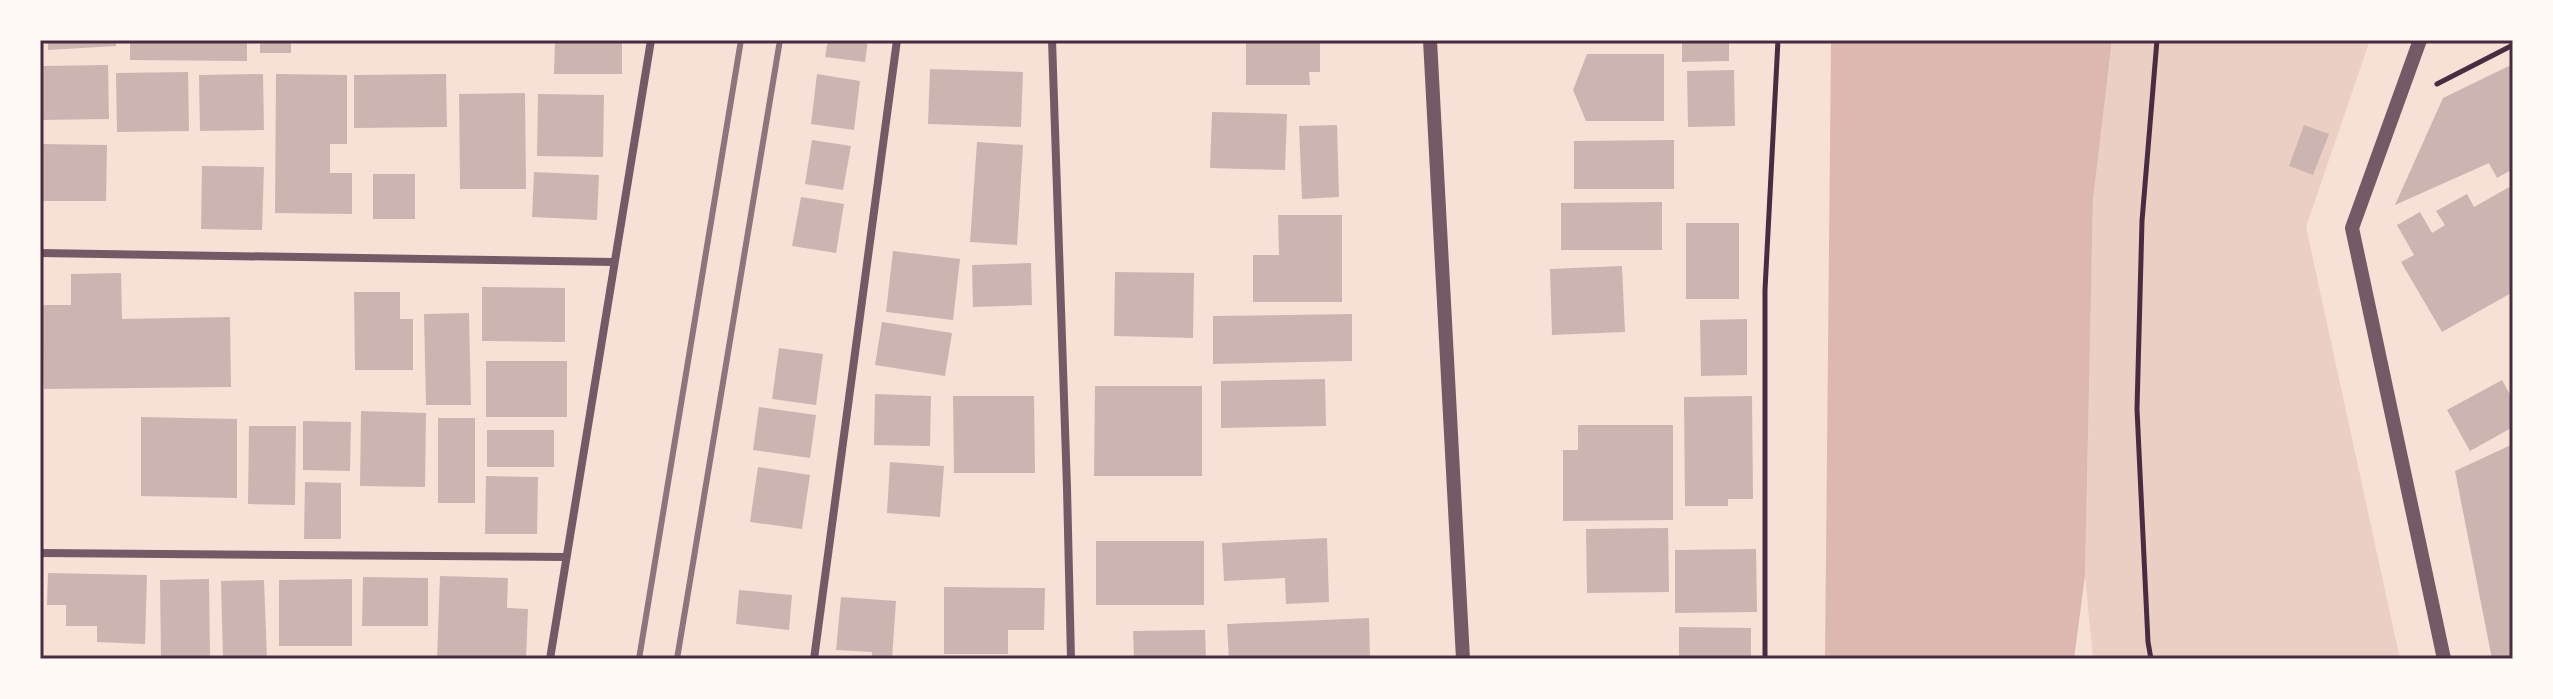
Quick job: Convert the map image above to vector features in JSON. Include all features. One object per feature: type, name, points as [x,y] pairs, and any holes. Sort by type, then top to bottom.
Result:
[{"type":"street","points":[[550,659],[651,40]]},
{"type":"street","points":[[814,659],[897,40]]},
{"type":"street","points":[[1052,40],[1071,659]]},
{"type":"street","points":[[1430,40],[1463,659]]},
{"type":"street","points":[[2420,40],[2352,228],[2444,659]]},
{"type":"street","points":[[40,253],[614,262]]},
{"type":"street","points":[[40,553],[565,557]]},
{"type":"path","points":[[1765,659],[1765,290],[1778,40]]},
{"type":"path","points":[[2151,659],[2137,409],[2142,221],[2157,40]]},
{"type":"path","points":[[2436,85],[2513,45]]},
{"type":"shaded area","points":[[1831,40],[2112,40],[2093,200],[2085,576],[2074,659],[1825,659]]},
{"type":"shaded area","points":[[2112,40],[2370,40],[2306,227],[2400,659],[2093,659],[2085,576],[2093,200]]},
{"type":"building","points":[[48,40],[116,40],[116,46],[48,50]]},
{"type":"building","points":[[130,40],[247,40],[247,61],[130,60]]},
{"type":"building","points":[[260,40],[291,40],[291,53],[260,53]]},
{"type":"building","points":[[555,40],[622,40],[622,74],[554,74]]},
{"type":"building","points":[[828,40],[868,40],[865,62],[825,57]]},
{"type":"building","points":[[1246,40],[1320,40],[1320,72],[1309,72],[1310,85],[1246,85]]},
{"type":"building","points":[[1682,40],[1729,40],[1729,61],[1682,62]]},
{"type":"building","points":[[1587,54],[1664,54],[1664,121],[1586,121],[1573,90]]},
{"type":"building","points":[[2513,64],[2513,169],[2497,178],[2489,163],[2395,205],[2443,98]]},
{"type":"building","points":[[108,65],[109,119],[40,120],[40,66]]},
{"type":"building","points":[[930,69],[1023,72],[1021,127],[928,124]]},
{"type":"building","points":[[1734,70],[1735,126],[1688,127],[1687,71]]},
{"type":"building","points":[[188,72],[189,131],[117,132],[116,73]]},
{"type":"building","points":[[263,74],[264,130],[200,131],[199,75]]},
{"type":"building","points":[[276,74],[347,75],[347,144],[330,144],[330,173],[352,173],[352,214],[275,213]]},
{"type":"building","points":[[446,74],[447,127],[354,128],[354,75]]},
{"type":"building","points":[[817,74],[860,81],[854,130],[811,124]]},
{"type":"building","points":[[525,93],[526,189],[460,189],[459,94]]},
{"type":"building","points":[[538,94],[604,95],[603,157],[537,156]]},
{"type":"building","points":[[1212,112],[1287,114],[1285,170],[1210,168]]},
{"type":"building","points":[[1337,125],[1339,197],[1302,199],[1299,126]]},
{"type":"building","points":[[2304,125],[2329,134],[2313,175],[2289,166]]},
{"type":"building","points":[[812,140],[851,146],[843,190],[805,184]]},
{"type":"building","points":[[1674,140],[1674,189],[1574,189],[1574,141]]},
{"type":"building","points":[[977,142],[1023,145],[1017,245],[970,242]]},
{"type":"building","points":[[40,144],[107,145],[106,201],[40,201]]},
{"type":"building","points":[[202,166],[264,167],[262,230],[201,229]]},
{"type":"building","points":[[534,172],[599,175],[597,220],[532,217]]},
{"type":"building","points":[[373,174],[415,174],[415,219],[373,219]]},
{"type":"building","points":[[2513,185],[2513,292],[2442,332],[2401,262],[2414,255],[2397,225],[2420,212],[2432,233],[2445,225],[2436,211],[2467,194],[2474,207]]},
{"type":"building","points":[[801,197],[844,204],[836,253],[792,246]]},
{"type":"building","points":[[1662,202],[1662,250],[1561,250],[1561,203]]},
{"type":"building","points":[[1278,215],[1342,215],[1342,302],[1253,302],[1253,255],[1279,255]]},
{"type":"building","points":[[1686,223],[1739,223],[1739,299],[1686,299]]},
{"type":"building","points":[[893,251],[960,259],[953,320],[886,312]]},
{"type":"building","points":[[1031,263],[1032,305],[973,307],[972,265]]},
{"type":"building","points":[[1622,266],[1625,332],[1552,335],[1550,269]]},
{"type":"building","points":[[1115,272],[1194,273],[1193,338],[1114,336]]},
{"type":"building","points":[[121,273],[122,319],[230,317],[231,387],[44,389],[42,305],[71,305],[71,274]]},
{"type":"building","points":[[482,287],[565,288],[565,342],[482,341]]},
{"type":"building","points":[[354,292],[400,292],[400,319],[413,319],[413,370],[355,370]]},
{"type":"building","points":[[469,313],[471,405],[426,405],[424,314]]},
{"type":"building","points":[[1352,314],[1352,361],[1213,364],[1213,316]]},
{"type":"building","points":[[1747,319],[1747,375],[1701,376],[1700,320]]},
{"type":"building","points":[[882,322],[952,333],[945,376],[875,365]]},
{"type":"building","points":[[779,348],[823,354],[816,405],[772,399]]},
{"type":"building","points":[[486,361],[567,361],[567,417],[486,417]]},
{"type":"building","points":[[1325,379],[1326,426],[1221,428],[1221,381]]},
{"type":"building","points":[[2502,380],[2513,400],[2513,427],[2470,451],[2447,410]]},
{"type":"building","points":[[1095,386],[1202,386],[1202,476],[1094,476]]},
{"type":"building","points":[[875,394],[931,396],[930,446],[874,445]]},
{"type":"building","points":[[953,396],[1034,396],[1035,473],[954,473]]},
{"type":"building","points":[[1752,396],[1753,499],[1728,499],[1728,506],[1685,506],[1684,397]]},
{"type":"building","points":[[759,407],[816,415],[810,458],[753,450]]},
{"type":"building","points":[[361,411],[426,413],[425,487],[360,486]]},
{"type":"building","points":[[141,417],[237,419],[237,498],[141,496]]},
{"type":"building","points":[[438,418],[475,418],[475,503],[438,503]]},
{"type":"building","points":[[303,421],[351,422],[350,471],[303,470]]},
{"type":"building","points":[[1578,425],[1673,425],[1673,520],[1563,521],[1563,450],[1578,450]]},
{"type":"building","points":[[249,426],[296,426],[295,505],[248,504]]},
{"type":"building","points":[[487,430],[554,430],[554,467],[487,467]]},
{"type":"building","points":[[2513,444],[2513,659],[2492,659],[2455,471]]},
{"type":"building","points":[[890,462],[944,466],[940,517],[887,513]]},
{"type":"building","points":[[758,467],[810,475],[802,529],[750,522]]},
{"type":"building","points":[[486,476],[538,477],[537,534],[485,534]]},
{"type":"building","points":[[305,482],[341,483],[341,539],[304,539]]},
{"type":"building","points":[[1668,528],[1669,592],[1587,593],[1586,529]]},
{"type":"building","points":[[1327,538],[1329,602],[1286,604],[1285,578],[1224,581],[1222,543]]},
{"type":"building","points":[[1096,541],[1204,541],[1204,605],[1096,605]]},
{"type":"building","points":[[1756,549],[1757,612],[1675,613],[1675,550]]},
{"type":"building","points":[[48,573],[147,575],[145,644],[97,642],[97,626],[66,626],[66,605],[47,605]]},
{"type":"building","points":[[440,576],[508,578],[507,608],[528,609],[526,659],[437,659]]},
{"type":"building","points":[[363,577],[428,578],[428,626],[362,626]]},
{"type":"building","points":[[209,579],[210,659],[161,659],[160,580]]},
{"type":"building","points":[[352,579],[352,646],[279,646],[279,580]]},
{"type":"building","points":[[264,580],[267,659],[223,659],[221,581]]},
{"type":"building","points":[[944,587],[1045,588],[1044,630],[1008,630],[1008,654],[944,654]]},
{"type":"building","points":[[739,590],[792,595],[789,630],[736,624]]},
{"type":"building","points":[[841,597],[896,601],[892,659],[872,659],[872,652],[836,650]]},
{"type":"building","points":[[1369,618],[1370,659],[1229,659],[1227,624]]},
{"type":"building","points":[[1679,627],[1751,628],[1751,659],[1679,659]]},
{"type":"building","points":[[1205,630],[1206,659],[1134,659],[1133,631]]},
{"type":"railway","points":[[639,659],[741,40]]},
{"type":"railway","points":[[677,659],[780,40]]}]
